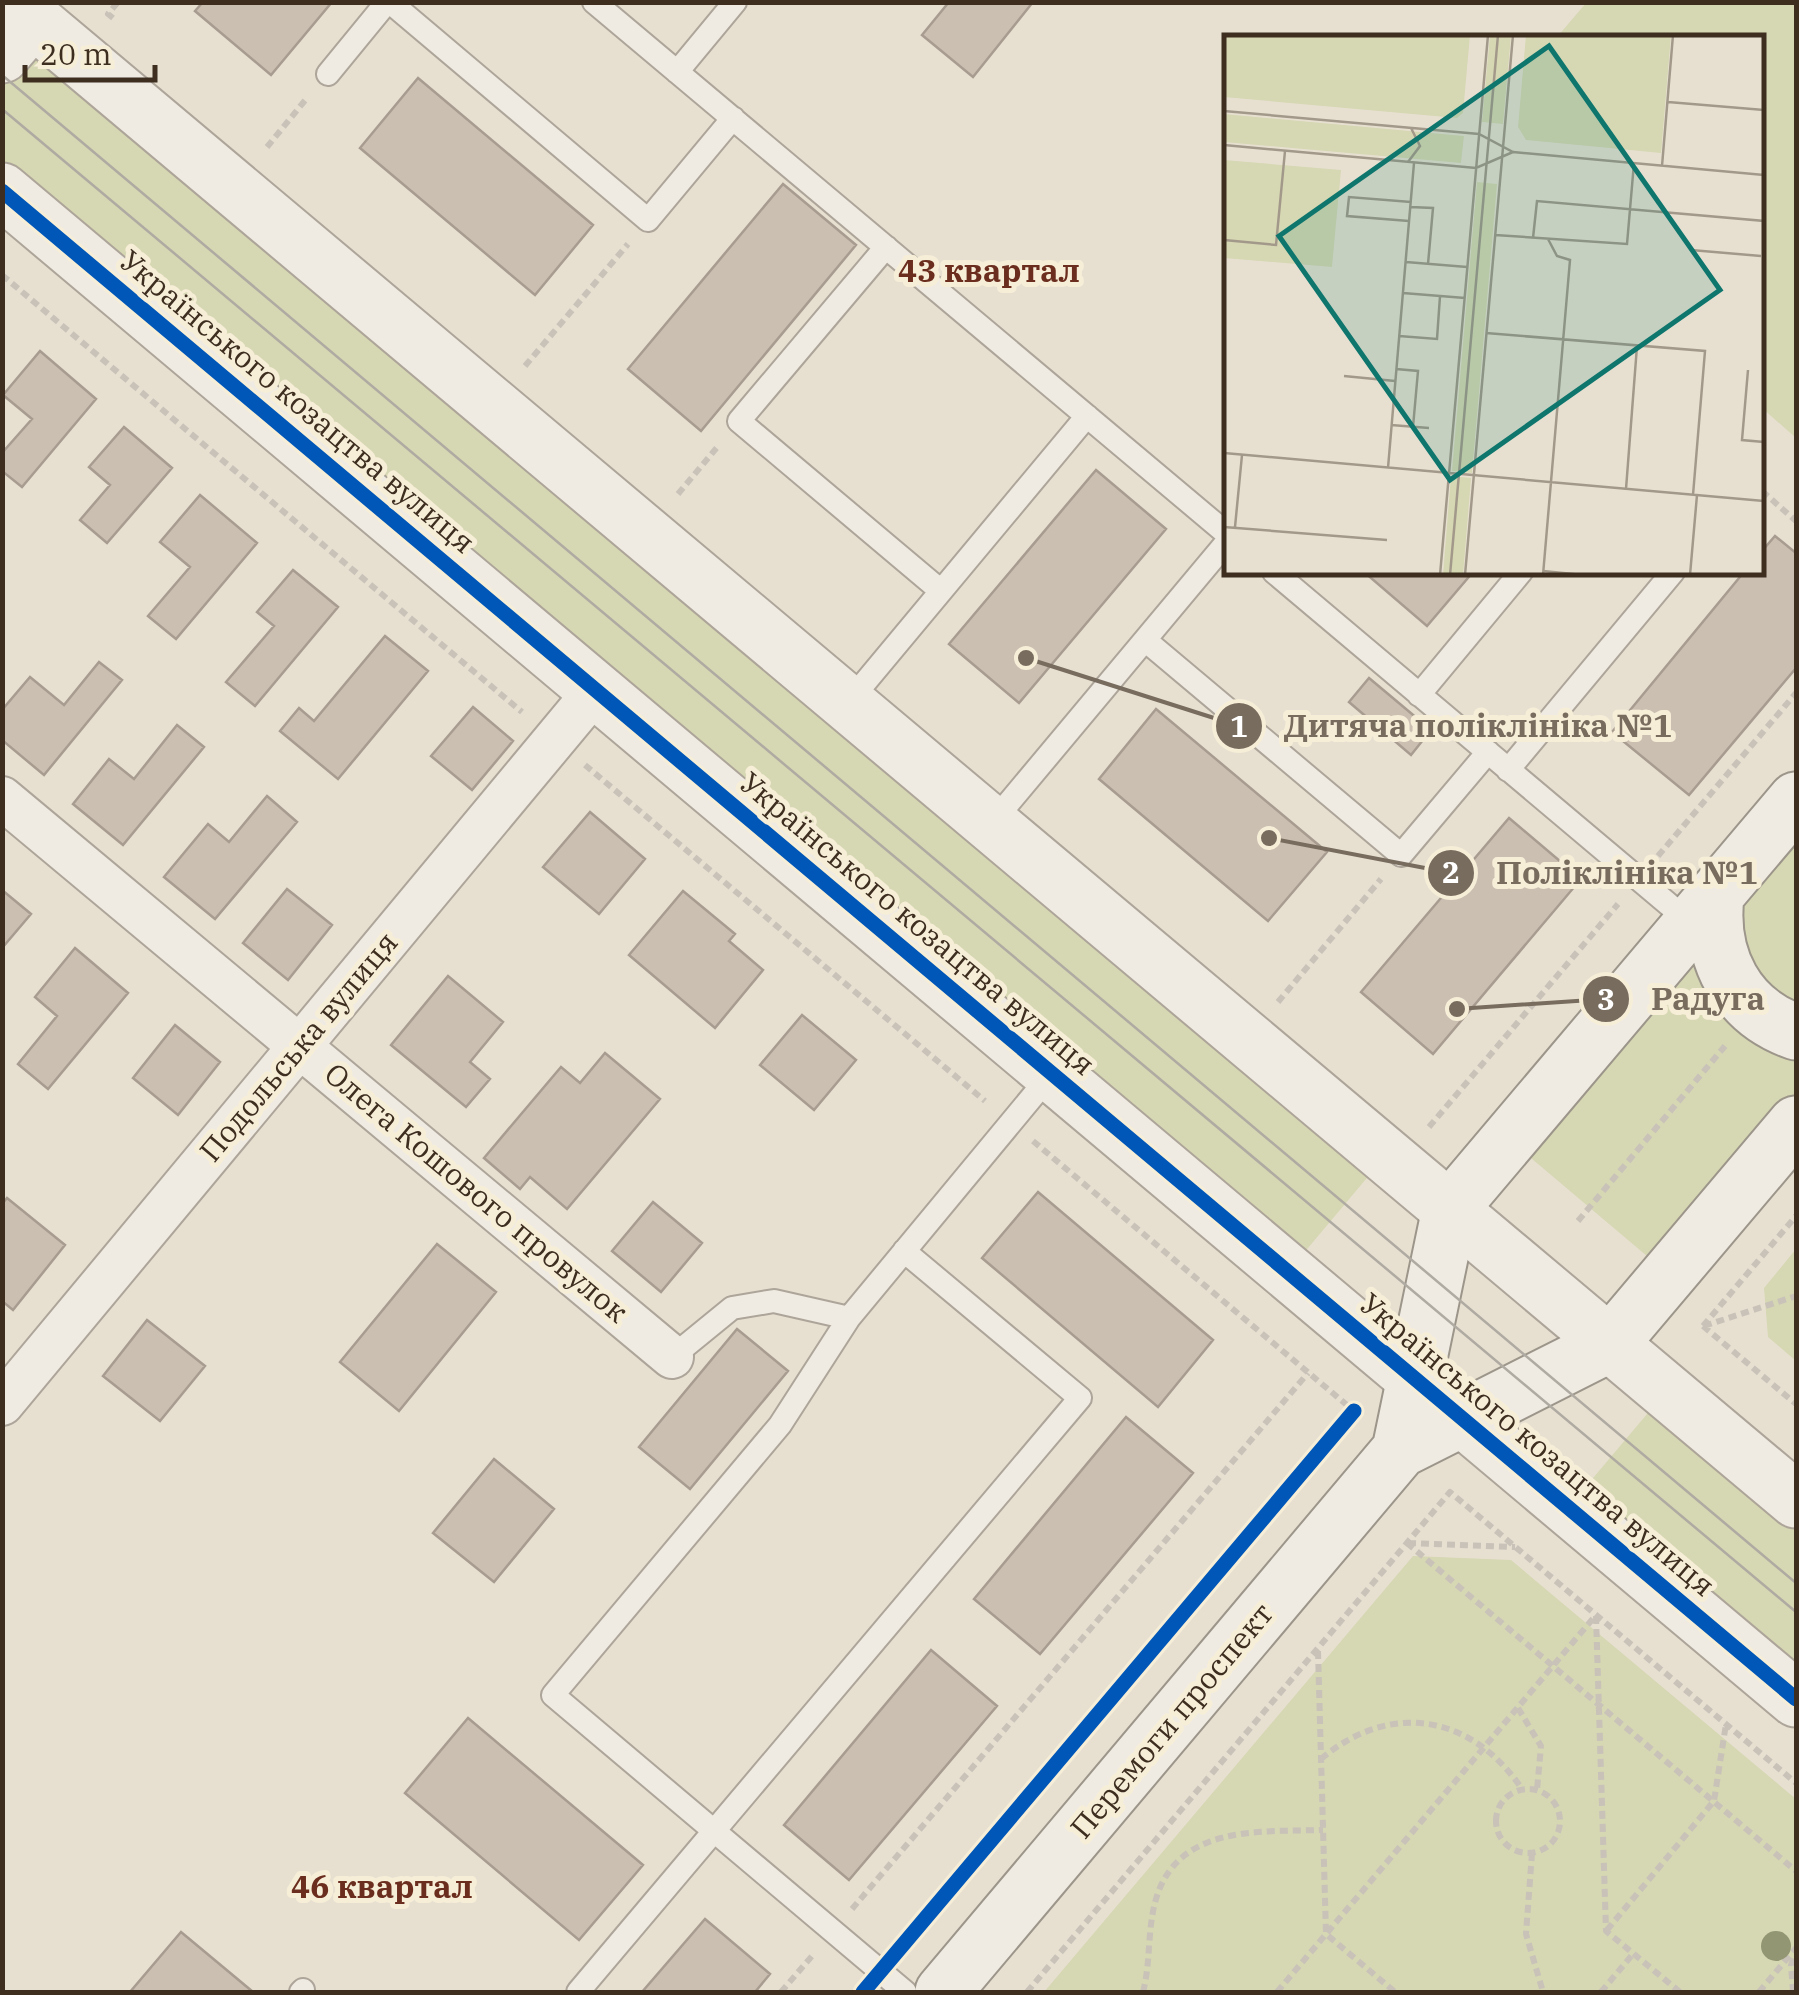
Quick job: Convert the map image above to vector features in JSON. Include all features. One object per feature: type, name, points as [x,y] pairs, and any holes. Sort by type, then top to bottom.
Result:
[{"type":"street","points":[[23,20],[1796,1500]]},
{"type":"street","name":"Українського козацтва вулиця","points":[[2,190],[1796,1699]]},
{"type":"street","name":"Подольська вулиця","points":[[6,1394],[596,690]]},
{"type":"street","name":"Олега Кошового провулок","points":[[2,798],[672,1357]]},
{"type":"street","name":"Перемоги проспект","points":[[1400,1450],[1450,1210],[1796,800]]},
{"type":"street","points":[[1704,910],[1714,916],[1720,958],[1735,986],[1776,1021]]},
{"type":"street","name":"Перемоги проспект","points":[[944,1992],[1400,1450],[1610,1344],[1796,1124]]},
{"type":"lane","points":[[328,74],[388,2],[648,220],[732,118]]},
{"type":"lane","points":[[594,2],[1224,531]]},
{"type":"lane","points":[[677,72],[736,2]]},
{"type":"lane","points":[[886,246],[739,421],[941,591]]},
{"type":"lane","points":[[847,704],[1088,416]]},
{"type":"lane","points":[[990,824],[1224,545]]},
{"type":"lane","points":[[1278,575],[1508,770],[1704,910]]},
{"type":"lane","points":[[1419,694],[1518,575]]},
{"type":"lane","points":[[1508,770],[1671,575]]},
{"type":"lane","points":[[1145,640],[1401,855],[1488,752]]},
{"type":"lane","points":[[906,1992],[552,1695],[780,1424],[848,1318],[1052,1073]]},
{"type":"lane","points":[[578,1992],[1080,1398],[904,1251]]},
{"type":"lane","points":[[672,1357],[732,1308],[774,1300],[848,1318]]},
{"type":"path","points":[[108,14],[118,2]]},
{"type":"path","points":[[266,147],[328,74]]},
{"type":"path","points":[[526,366],[648,220]]},
{"type":"path","points":[[2,275],[1354,1411],[1341,1426]]},
{"type":"path","points":[[678,494],[739,421]]},
{"type":"path","points":[[1764,493],[1796,521]]},
{"type":"path","points":[[1278,1002],[1401,855]]},
{"type":"path","points":[[1578,1221],[1776,1021]]},
{"type":"path","points":[[1428,1128],[1445,1109]]},
{"type":"path","points":[[1703,1326],[1796,1216]]},
{"type":"path","points":[[1703,1326],[1796,1296]]},
{"type":"path","points":[[1703,1326],[1796,1404]]},
{"type":"path","points":[[781,1992],[1308,1373]]},
{"type":"path","points":[[1027,1992],[1450,1492],[1796,1783]]},
{"type":"path","points":[[1407,1543],[1516,1548]]},
{"type":"path","points":[[1407,1543],[1796,1870]]},
{"type":"path","points":[[1277,1992],[1596,1615]]},
{"type":"path","points":[[1596,1615],[1606,1931],[1680,1992]]},
{"type":"path","points":[[1318,1649],[1326,1934],[1394,1992]]},
{"type":"path","points":[[1518,1708],[1542,1746],[1537,1790]]},
{"type":"path","points":[[1320,1759],[1357,1733],[1400,1722],[1445,1727],[1485,1747],[1522,1790]]},
{"type":"path","points":[[1606,1931],[1714,1801],[1726,1724]]},
{"type":"path","points":[[1522,1790],[1537,1790],[1550,1798],[1560,1824],[1556,1837],[1532,1853],[1506,1845],[1497,1833],[1500,1806],[1509,1794],[1522,1790]]},
{"type":"path","points":[[1143,1992],[1156,1899],[1174,1865],[1189,1852],[1224,1836],[1323,1830]]},
{"type":"path","points":[[1532,1853],[1526,1934],[1543,1992]]},
{"type":"path","points":[[1759,1992],[1796,1950]]},
{"type":"path","points":[[1793,1992],[1791,1965],[1796,1950]]},
{"type":"path","points":[[1601,1992],[1634,1954]]},
{"type":"green space","points":[[1586,3],[1796,3],[1796,438],[1764,410],[1764,35],[1559,35]]},
{"type":"green space","points":[[35,39],[1377,1166],[1297,1261],[3,172],[3,78]]},
{"type":"green space","points":[[1796,832],[1796,1094],[1654,1262],[1525,1153]]},
{"type":"green space","points":[[1796,1249],[1796,1361],[1768,1337],[1764,1288]]},
{"type":"green space","points":[[1658,1401],[1796,1518],[1796,1681],[1577,1497]]},
{"type":"green space","points":[[1413,1556],[1511,1560],[1796,1799],[1796,1992],[1044,1992]]},
{"type":"building","points":[[203,2],[332,2],[271,75],[195,11]]},
{"type":"building","points":[[949,2],[1033,2],[973,77],[922,35]]},
{"type":"building","points":[[418,78],[593,225],[535,295],[360,148]]},
{"type":"building","points":[[783,184],[856,245],[701,431],[628,369]]},
{"type":"building","points":[[40,351],[96,399],[22,487],[2,471],[2,453],[32,419],[3,395]]},
{"type":"building","points":[[124,427],[172,468],[107,543],[80,520],[110,485],[89,467]]},
{"type":"building","points":[[1096,470],[1166,529],[1019,703],[949,644]]},
{"type":"building","points":[[200,495],[257,543],[176,639],[148,616],[190,567],[160,542]]},
{"type":"building","points":[[1775,536],[1796,553],[1796,668],[1689,795],[1612,732],[1742,575],[1764,575],[1764,549]]},
{"type":"building","points":[[293,570],[338,607],[255,706],[226,682],[274,626],[257,612]]},
{"type":"building","points":[[1368,575],[1470,575],[1427,626]]},
{"type":"building","points":[[385,636],[428,671],[338,779],[280,731],[299,708],[314,721]]},
{"type":"building","points":[[99,662],[122,680],[44,775],[2,740],[2,710],[30,677],[64,705]]},
{"type":"building","points":[[1369,678],[1431,730],[1411,755],[1349,702]]},
{"type":"building","points":[[473,707],[513,741],[472,790],[431,756]]},
{"type":"building","points":[[1156,709],[1327,852],[1268,921],[1099,779]]},
{"type":"building","points":[[177,725],[204,747],[123,845],[73,804],[109,759],[134,779]]},
{"type":"building","points":[[267,796],[297,822],[215,919],[164,877],[208,824],[229,842]]},
{"type":"building","points":[[590,812],[645,859],[599,914],[543,867]]},
{"type":"building","points":[[1509,818],[1581,879],[1433,1054],[1361,992]]},
{"type":"building","points":[[287,889],[332,925],[288,980],[243,943]]},
{"type":"building","points":[[2,890],[31,914],[2,948]]},
{"type":"building","points":[[683,891],[735,934],[729,941],[763,970],[715,1028],[629,955]]},
{"type":"building","points":[[75,948],[128,993],[48,1089],[18,1064],[57,1016],[35,997]]},
{"type":"building","points":[[448,976],[503,1022],[470,1062],[490,1079],[466,1107],[391,1045]]},
{"type":"building","points":[[802,1015],[856,1060],[814,1110],[760,1065]]},
{"type":"building","points":[[175,1025],[220,1062],[178,1115],[133,1078]]},
{"type":"building","points":[[605,1053],[660,1099],[567,1209],[530,1177],[520,1189],[484,1158],[561,1067],[580,1083]]},
{"type":"building","points":[[1038,1192],[1213,1340],[1158,1407],[982,1258]]},
{"type":"building","points":[[7,1198],[65,1245],[13,1310],[2,1301],[2,1204]]},
{"type":"building","points":[[653,1202],[702,1243],[661,1292],[612,1251]]},
{"type":"building","points":[[437,1244],[496,1292],[399,1411],[340,1362]]},
{"type":"building","points":[[147,1320],[205,1366],[160,1421],[103,1376]]},
{"type":"building","points":[[737,1329],[788,1371],[690,1489],[639,1447]]},
{"type":"building","points":[[1126,1417],[1193,1473],[1040,1654],[974,1599]]},
{"type":"building","points":[[494,1459],[554,1509],[494,1582],[433,1533]]},
{"type":"building","points":[[931,1650],[997,1706],[849,1880],[784,1825]]},
{"type":"building","points":[[468,1718],[643,1865],[579,1940],[405,1793]]},
{"type":"building","points":[[705,1919],[770,1974],[755,1992],[642,1992]]},
{"type":"building","points":[[181,1932],[253,1992],[130,1992]]},
{"type":"tram line","points":[[2,75],[1796,1583]]},
{"type":"tram line","points":[[2,109],[1796,1612]]},
{"type":"cycle path","points":[[2,191],[1796,1699]]},
{"type":"cycle path","points":[[863,1992],[1354,1411]]},
{"type":"place","name":"Дитяча поліклініка №1","points":[[1026,658]]},
{"type":"place","name":"Поліклініка №1","points":[[1269,838]]},
{"type":"place","name":"Радуга","points":[[1457,1009]]},
{"type":"district","name":"43 квартал","points":[[989,271]]},
{"type":"district","name":"46 квартал","points":[[382,1887]]}]
